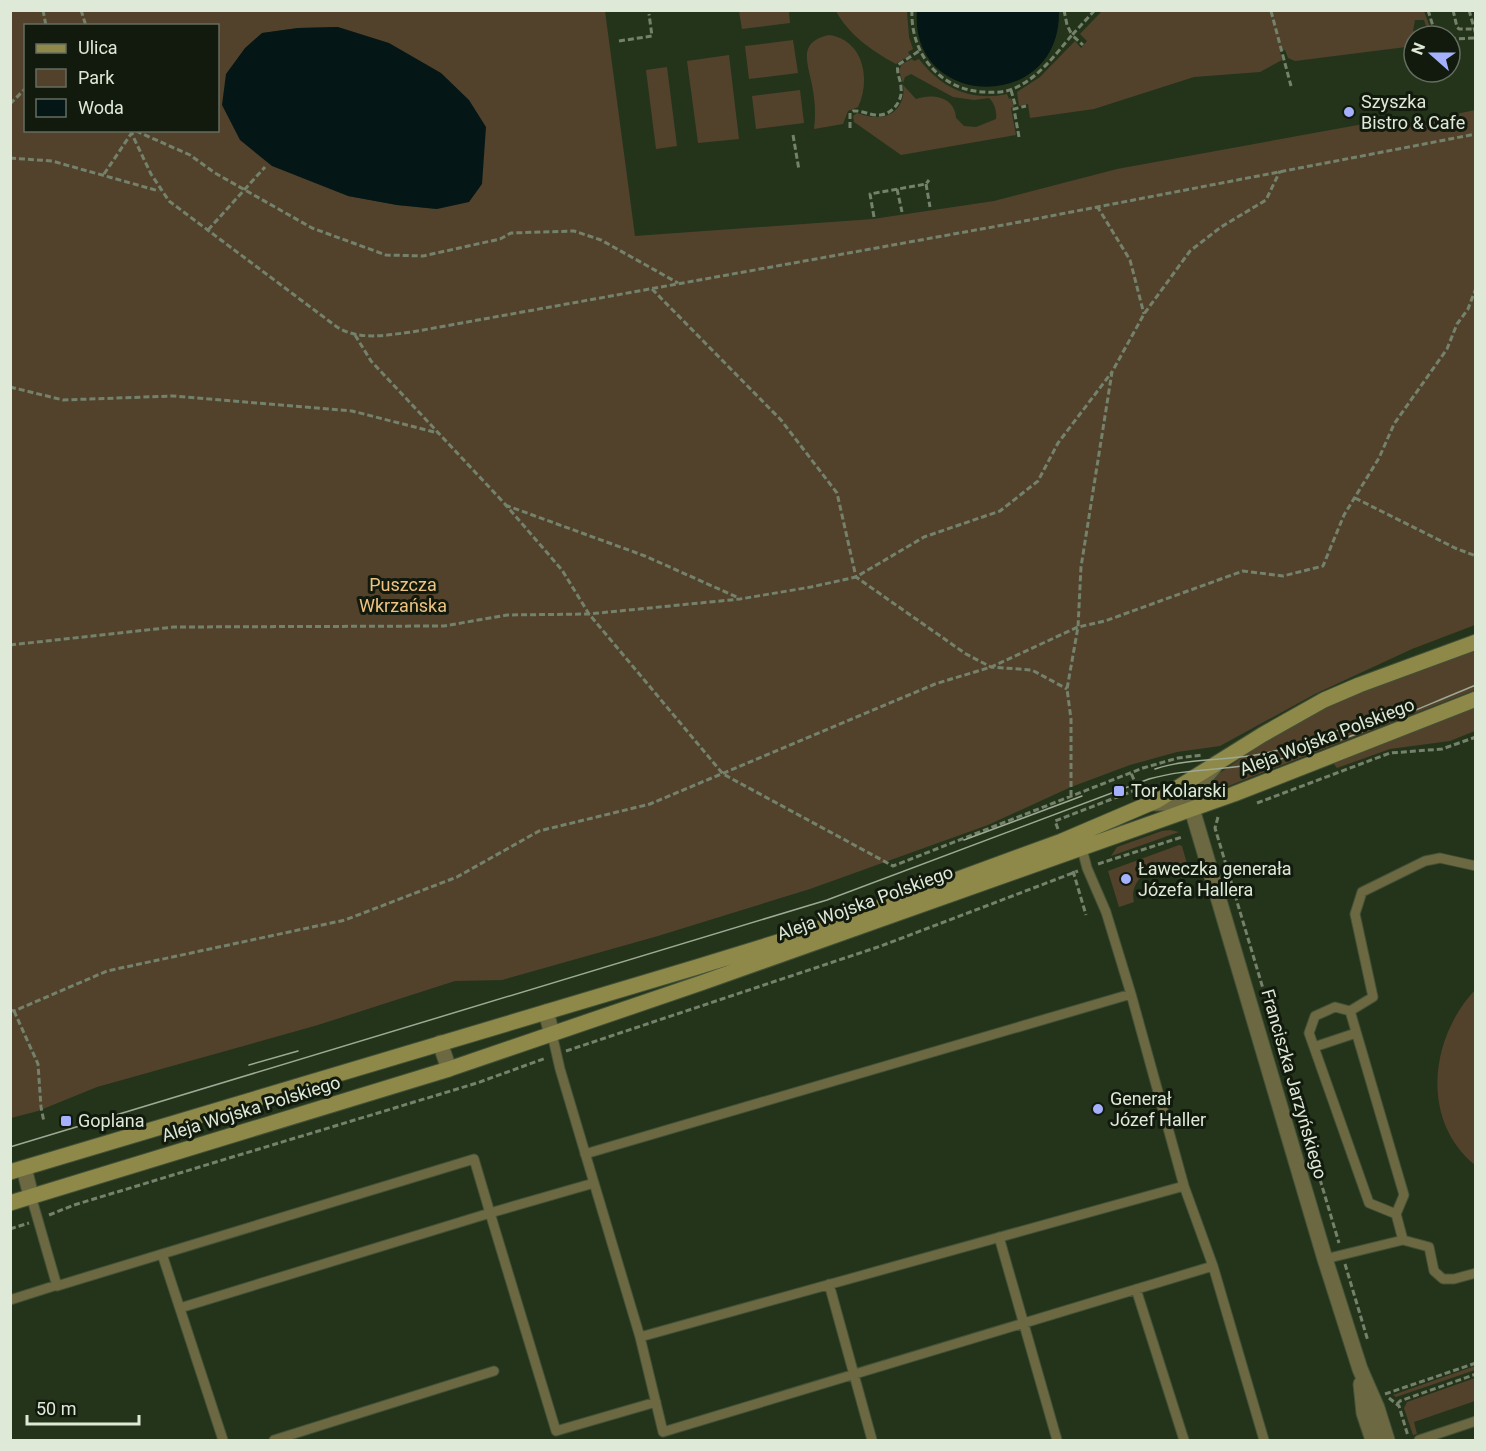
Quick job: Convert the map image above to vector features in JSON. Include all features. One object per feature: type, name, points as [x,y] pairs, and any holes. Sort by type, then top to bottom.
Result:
[{"type":"main road","name":"Aleja Wojska Polskiego","points":[[10,1203],[448,1069],[552,1034],[702,983],[1080,841],[1152,803],[1311,706],[1393,672],[1476,642]]},
{"type":"main road","name":"Aleja Wojska Polskiego","points":[[17,1170],[791,938],[1080,841],[1192,809],[1476,699]]},
{"type":"street","name":"Aleja Wojska Polskiego","points":[[1152,803],[1174,803],[1192,809],[1196,788],[1216,765]]},
{"type":"street","name":"Franciszka Jarzyńskiego","points":[[1192,809],[1325,1259],[1360,1369],[1377,1408],[1387,1440]]},
{"type":"street","points":[[546,1012],[552,1034]]},
{"type":"street","points":[[440,1043],[448,1069]]},
{"type":"street","name":"Aleja Wojska Polskiego","points":[[17,1170],[31,1196]]},
{"type":"street","name":"Franciszka Jarzyńskiego","points":[[1360,1369],[1364,1413],[1373,1440]]},
{"type":"lane","points":[[1080,841],[1087,868],[1106,912],[1184,1186],[1213,1266],[1264,1440]]},
{"type":"lane","points":[[1396,1214],[1368,1203],[1309,1033],[1315,1016],[1335,1007],[1350,1011],[1373,997],[1355,914],[1362,892],[1425,861],[1440,858],[1476,866]]},
{"type":"lane","points":[[585,1154],[1131,994]]},
{"type":"lane","points":[[1350,1011],[1404,1195],[1396,1214],[1403,1240]]},
{"type":"lane","points":[[1314,1047],[1356,1033]]},
{"type":"lane","points":[[552,1034],[640,1337],[665,1436],[854,1374],[1213,1266]]},
{"type":"lane","points":[[10,1300],[474,1159],[556,1431],[656,1402]]},
{"type":"lane","points":[[180,1308],[594,1183]]},
{"type":"lane","points":[[640,1337],[1184,1186]]},
{"type":"lane","points":[[31,1196],[57,1285]]},
{"type":"lane","points":[[999,1237],[1057,1440]]},
{"type":"lane","points":[[1325,1259],[1403,1240],[1429,1247],[1434,1271],[1443,1279],[1454,1279],[1476,1273]]},
{"type":"lane","points":[[162,1254],[223,1440]]},
{"type":"lane","points":[[829,1284],[872,1440]]},
{"type":"lane","points":[[1136,1289],[1184,1440]]},
{"type":"lane","points":[[274,1440],[494,1371]]},
{"type":"lane","points":[[1423,1440],[1476,1421]]},
{"type":"path","points":[[912,10],[913,30],[920,51],[933,71],[958,87],[982,92],[1011,90],[1035,76],[1095,10]]},
{"type":"path","points":[[1064,10],[1072,35],[1083,45]]},
{"type":"path","points":[[1453,10],[1459,29],[1474,29]]},
{"type":"path","points":[[1469,10],[1476,37]]},
{"type":"path","points":[[1271,11],[1291,86]]},
{"type":"path","points":[[619,41],[652,36],[649,14]]},
{"type":"path","points":[[850,128],[849,117],[853,111],[880,115],[887,113],[897,104],[902,88],[897,76],[898,65],[920,51]]},
{"type":"path","points":[[10,104],[24,90]]},
{"type":"path","points":[[1011,90],[1016,108],[1014,109],[1019,137]]},
{"type":"path","points":[[1016,108],[1026,106]]},
{"type":"path","points":[[104,174],[131,132]]},
{"type":"path","points":[[131,132],[160,191],[169,201],[337,327],[355,335],[380,336],[680,284],[1476,134]]},
{"type":"path","points":[[138,132],[190,155],[215,173],[312,228],[386,255],[423,256],[500,239],[511,233],[574,231],[601,240],[680,284]]},
{"type":"path","points":[[793,135],[799,170]]},
{"type":"path","points":[[10,158],[52,161],[160,191]]},
{"type":"path","points":[[208,230],[265,166]]},
{"type":"path","points":[[10,645],[174,627],[444,626],[507,615],[589,614],[740,598],[811,587],[856,577],[924,537],[1000,511],[1038,481],[1058,443],[1112,372],[1144,314],[1190,251],[1221,227],[1266,200],[1280,171]]},
{"type":"path","points":[[874,217],[870,194],[926,184],[929,180]]},
{"type":"path","points":[[926,184],[930,207]]},
{"type":"path","points":[[897,189],[902,212]]},
{"type":"path","points":[[1097,206],[1130,260],[1144,314]]},
{"type":"path","points":[[44,1122],[38,1064],[12,1011],[107,971],[345,920],[457,877],[539,831],[650,804],[935,684],[991,667],[1078,627],[1105,621],[1243,571],[1283,576],[1323,566],[1344,515],[1379,458],[1394,424],[1448,349],[1457,324],[1468,309],[1476,288]]},
{"type":"path","points":[[652,289],[781,420],[837,493],[856,577],[966,654],[991,667],[1032,670],[1066,689]]},
{"type":"path","points":[[355,335],[371,361],[505,504],[562,570],[589,614],[723,774],[893,866],[1129,774],[1138,789],[1055,821],[1060,833]]},
{"type":"path","points":[[1071,796],[1071,718],[1066,689],[1078,627],[1081,567],[1112,372]]},
{"type":"path","points":[[10,387],[63,400],[173,396],[352,411],[440,434]]},
{"type":"path","points":[[1354,498],[1476,556]]},
{"type":"path","points":[[505,504],[645,556],[740,598]]},
{"type":"path","points":[[1250,805],[1390,753],[1442,748],[1476,737]]},
{"type":"path","points":[[1218,817],[1215,828],[1371,1350]]},
{"type":"path","points":[[1073,872],[1182,837]]},
{"type":"path","points":[[1070,861],[1086,915]]},
{"type":"path","points":[[1381,1396],[1385,1392],[1476,1363]]},
{"type":"path","points":[[1397,1404],[1476,1374]]},
{"type":"path","points":[[1385,1392],[1397,1404],[1410,1440]]},
{"type":"green space","name":"Puszcza Wkrzańska","points":[[11,11],[605,11],[635,236],[873,219],[994,201],[1117,169],[1391,119],[1400,126],[1475,110],[1475,625],[1412,649],[1315,694],[1220,746],[1177,752],[1130,765],[1071,787],[988,825],[810,889],[658,936],[502,980],[455,981],[318,1025],[97,1087],[38,1111],[11,1118]],"holes":[[[338,27],[437,209],[397,205],[348,196],[262,33],[298,28]]]},
{"type":"green space","points":[[739,11],[789,11],[790,23],[742,29]]},
{"type":"green space","points":[[836,11],[907,11],[909,37],[913,49],[908,52],[910,55],[896,64],[887,59],[854,35]]},
{"type":"green space","points":[[1102,11],[1424,11],[1429,24],[1425,24],[1424,20],[1415,20],[1414,24],[1402,24],[1402,48],[1295,61],[1288,58],[1285,50],[1280,51],[1282,60],[1260,72],[1194,77],[1094,109],[1030,118],[1028,104],[1019,106],[1017,92],[1040,77],[1075,41],[1081,48],[1087,41],[1080,34]]},
{"type":"green space","points":[[829,35],[841,38],[857,53],[864,74],[864,85],[858,107],[848,111],[843,124],[814,129],[813,91],[807,54],[812,43]]},
{"type":"green space","points":[[793,40],[798,73],[749,79],[745,46]]},
{"type":"green space","points":[[729,55],[739,139],[698,143],[687,61]]},
{"type":"green space","points":[[912,59],[914,61],[919,59],[937,78],[958,90],[981,96],[1007,94],[1014,107],[1011,108],[1016,135],[901,155],[854,122],[853,116],[857,113],[883,117],[894,112],[903,97],[903,85],[916,99],[929,96],[947,101],[952,105],[956,118],[964,126],[976,127],[996,119],[995,108],[989,98],[974,100],[953,97],[911,74],[905,77],[903,83],[899,70],[902,64]]},
{"type":"green space","points":[[667,67],[677,146],[656,149],[646,70]]},
{"type":"green space","points":[[800,90],[804,123],[756,129],[752,96]]},
{"type":"green space","points":[[1475,650],[1475,690],[1208,794],[1200,795],[1202,785],[1273,737],[1318,711],[1376,686]]},
{"type":"green space","points":[[1475,707],[1475,731],[1450,741],[1390,749],[1337,768],[1333,763]]},
{"type":"green space","points":[[1170,830],[1179,832],[1111,856],[1117,847]]},
{"type":"green space","points":[[1179,845],[1182,846],[1189,871],[1185,873],[1168,866],[1149,871],[1136,884],[1133,893],[1134,902],[1119,907],[1108,871]]},
{"type":"green space","points":[[1475,990],[1475,1165],[1457,1147],[1445,1125],[1439,1103],[1438,1079],[1441,1055],[1448,1031],[1460,1009]]},
{"type":"green space","points":[[1475,1366],[1475,1370],[1396,1397],[1393,1395]]},
{"type":"green space","points":[[1475,1378],[1475,1401],[1414,1422],[1417,1434],[1413,1435],[1404,1408],[1407,1402]]},
{"type":"water","points":[[917,11],[1059,11],[1053,45],[1037,68],[1013,82],[986,87],[959,82],[936,67],[921,44]]},
{"type":"water","points":[[338,27],[389,43],[441,73],[469,100],[486,127],[482,184],[469,202],[437,209],[397,205],[348,196],[272,166],[240,140],[222,105],[226,74],[245,48],[262,33],[298,28]]},
{"type":"tram line","points":[[10,1147],[827,900],[1149,779],[1165,775],[1245,766],[1302,753],[1377,726],[1476,685]]},
{"type":"tram line","points":[[1155,769],[1181,763],[1277,751],[1384,712]]},
{"type":"tram line","points":[[964,840],[1082,796]]},
{"type":"tram line","points":[[249,1065],[298,1051]]},
{"type":"place","name":"Szyszka Bistro & Cafe","points":[[1349,112]]},
{"type":"place","name":"Tor Kolarski","points":[[1119,791]]},
{"type":"place","name":"Ławeczka generała Józefa Hallera","points":[[1126,879]]},
{"type":"place","name":"Generał Józef Haller","points":[[1098,1109]]},
{"type":"place","name":"Goplana","points":[[66,1121]]}]
